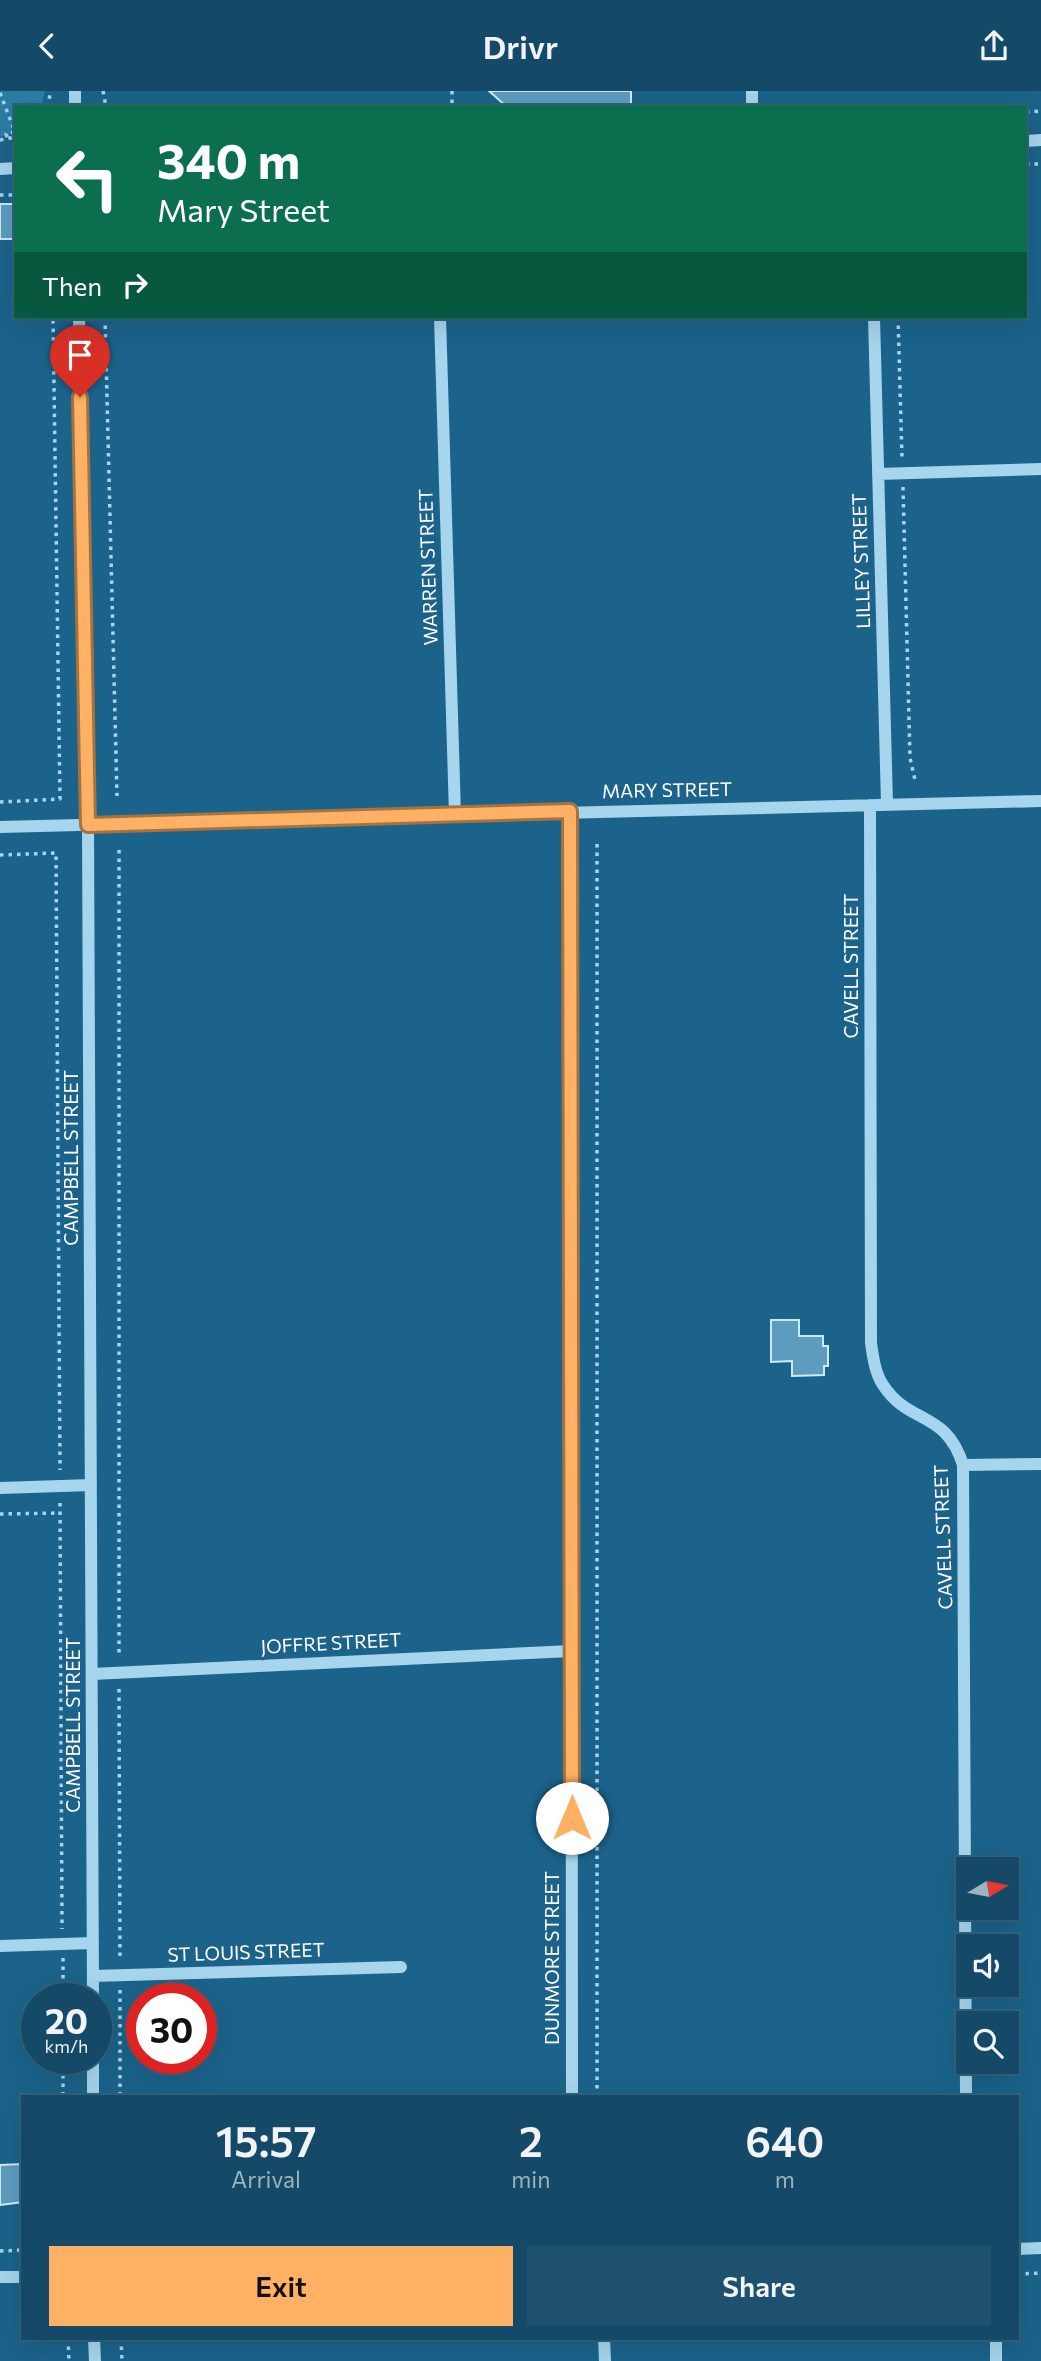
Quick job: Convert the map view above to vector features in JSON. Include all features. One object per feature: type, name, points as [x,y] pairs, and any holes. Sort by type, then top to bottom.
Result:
[{"type":"street","name":"CAMPBELL STREET","points":[[79,319],[88,825],[93,1983]]},
{"type":"street","name":"WARREN STREET","points":[[440,319],[455,815]]},
{"type":"street","name":"LILLEY STREET","points":[[874,319],[887,804]]},
{"type":"street","points":[[878,474],[1041,469]]},
{"type":"street","name":"MARY STREET","points":[[0,827],[1041,801]]},
{"type":"street","name":"CAVELL STREET","points":[[870,804],[871,1343],[874,1366],[883,1385],[895,1398],[946,1431],[957,1445],[963,1465],[966,2095]]},
{"type":"street","name":"DUNMORE STREET","points":[[570,811],[572,2095]]},
{"type":"street","points":[[963,1465],[1041,1464]]},
{"type":"street","points":[[0,1488],[91,1485]]},
{"type":"street","name":"JOFFRE STREET","points":[[92,1674],[571,1651]]},
{"type":"street","points":[[0,1946],[93,1943]]},
{"type":"street","name":"ST LOUIS STREET","points":[[93,1976],[401,1967]]},
{"type":"street","points":[[93,2074],[93,2095]]},
{"type":"street","points":[[1019,2249],[1041,2248]]},
{"type":"street","points":[[0,2277],[21,2277]]},
{"type":"street","points":[[94,2340],[95,2361]]},
{"type":"street","points":[[604,2340],[605,2361]]},
{"type":"street","points":[[996,2340],[996,2361]]},
{"type":"path","points":[[0,93],[14,129]]},
{"type":"path","points":[[8,139],[6,134],[14,132]]},
{"type":"path","points":[[0,140],[14,138]]},
{"type":"path","points":[[0,802],[60,799],[53,319]]},
{"type":"path","points":[[105,319],[117,796]]},
{"type":"path","points":[[898,319],[910,758],[915,780]]},
{"type":"path","points":[[597,839],[597,2095]]},
{"type":"path","points":[[119,850],[120,2095]]},
{"type":"path","points":[[0,855],[56,853],[63,1983]]},
{"type":"path","points":[[0,1514],[60,1513]]},
{"type":"path","points":[[63,2074],[63,2095]]},
{"type":"path","points":[[0,2251],[21,2250]]},
{"type":"path","points":[[1019,2274],[1041,2273]]},
{"type":"path","points":[[68,2340],[69,2361]]},
{"type":"path","points":[[121,2340],[122,2361]]},
{"type":"shaded area","points":[[0,91],[45,91],[42,105],[14,105],[14,134],[0,137]]},
{"type":"building","points":[[489,91],[631,91],[631,105],[505,105]]},
{"type":"building","points":[[0,204],[14,204],[14,239],[0,239]]},
{"type":"building","points":[[771,1320],[799,1320],[799,1336],[823,1336],[823,1346],[828,1346],[828,1366],[824,1366],[824,1375],[792,1376],[792,1361],[771,1362]]},
{"type":"building","points":[[21,2164],[21,2202],[0,2205],[0,2165]]},
{"type":"route","points":[[80,397],[88,825],[570,811],[572,1818]]}]
